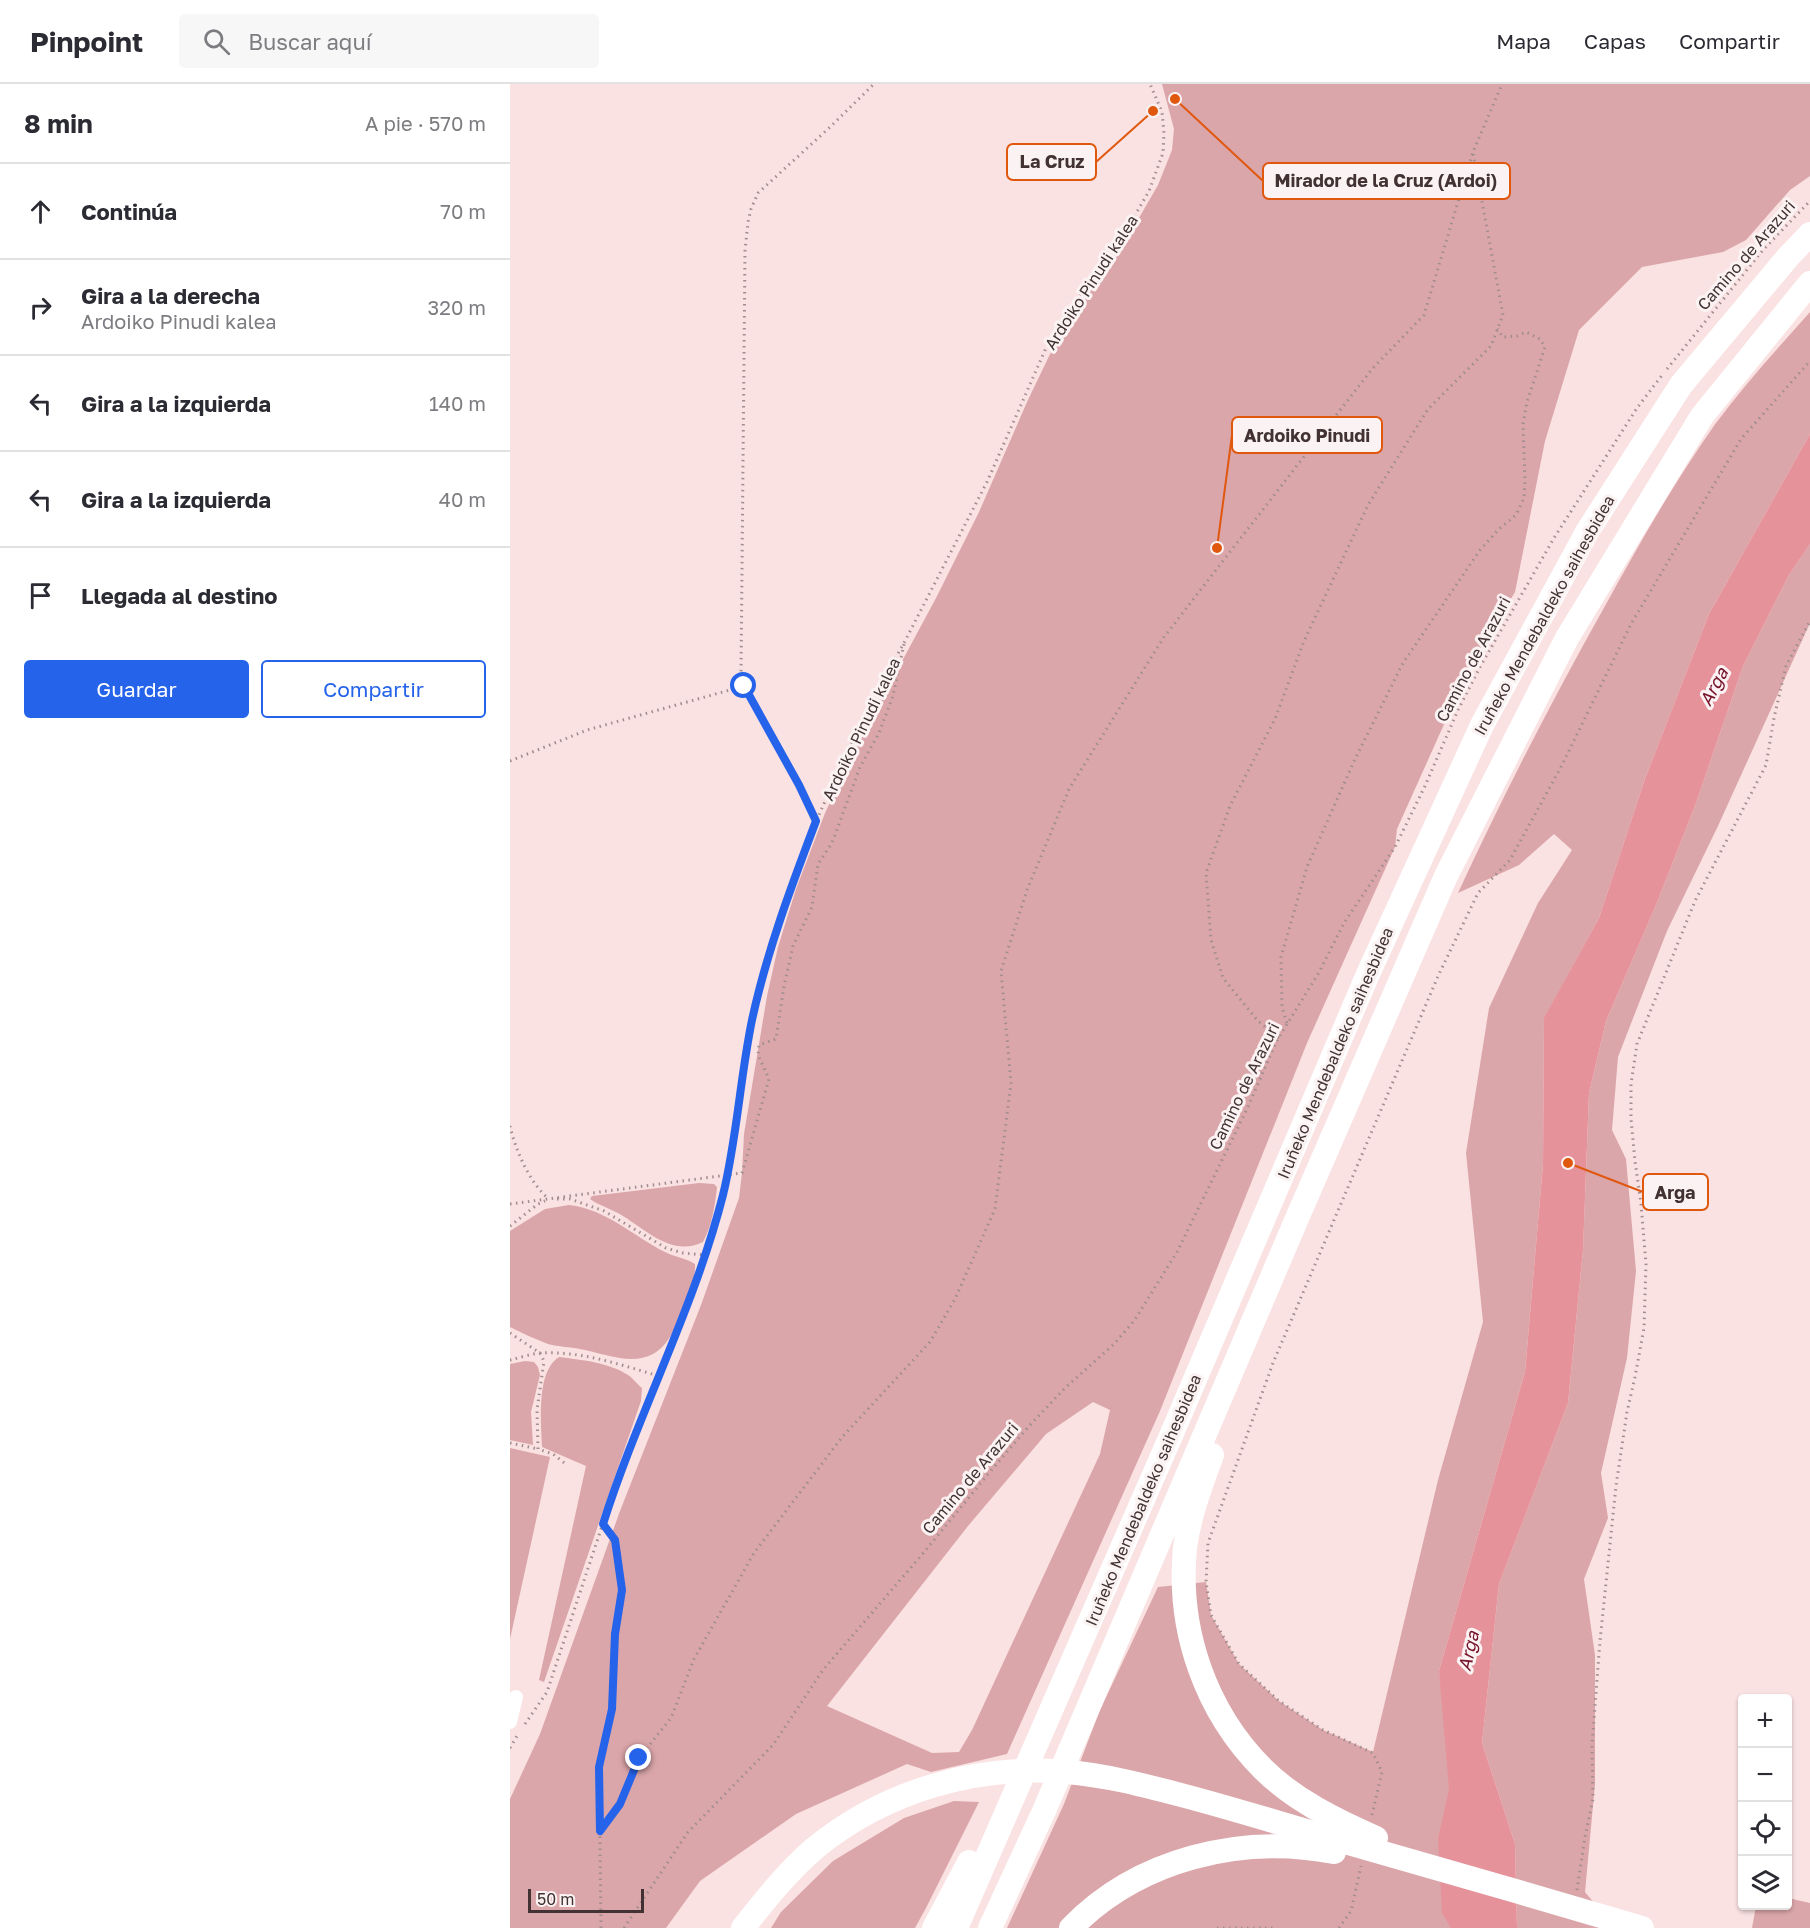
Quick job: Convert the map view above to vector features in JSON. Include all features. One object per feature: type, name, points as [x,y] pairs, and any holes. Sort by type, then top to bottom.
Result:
[{"type":"highway","name":"Iruñeko Mendebaldeko saihesbidea","points":[[956,1928],[1173,1431],[1368,974],[1482,725],[1587,532],[1681,385],[1810,234]]},
{"type":"highway","name":"Iruñeko Mendebaldeko saihesbidea","points":[[990,1928],[1049,1800],[1446,876],[1567,638],[1702,416],[1810,283]]},
{"type":"highway","points":[[1298,1216],[1196,1500],[1186,1546],[1184,1577],[1186,1614],[1192,1649],[1209,1694],[1230,1729],[1264,1770],[1379,1862],[1423,1864],[1642,1928]]},
{"type":"highway","points":[[749,1923],[789,1873],[815,1848],[863,1815],[900,1796],[943,1782],[1006,1773],[1066,1772],[1135,1783],[1356,1842]]},
{"type":"highway","points":[[934,1928],[976,1849],[1004,1818]]},
{"type":"highway","points":[[1071,1928],[1104,1899],[1136,1880],[1164,1866],[1194,1856],[1237,1849],[1272,1846],[1309,1847],[1356,1842]]},
{"type":"street","points":[[510,1722],[516,1697]]},
{"type":"path","points":[[816,821],[799,785],[744,686],[741,675],[745,252],[749,216],[755,199],[764,186],[874,84]]},
{"type":"path","name":"Ardoiko Pinudi kalea","points":[[510,1748],[547,1692],[615,1487],[699,1273],[727,1177],[752,1020],[765,965],[783,906],[816,821],[872,700],[987,482],[1046,348],[1131,222],[1149,191],[1163,153],[1164,133],[1162,112],[1150,84]]},
{"type":"path","points":[[600,1831],[620,1804],[639,1758],[671,1718],[694,1659],[754,1553],[843,1436],[930,1342],[955,1299],[995,1209],[1011,1083],[1001,972],[1027,890],[1069,789],[1164,637],[1372,369],[1424,315],[1473,152],[1503,84]]},
{"type":"path","points":[[1279,1038],[1258,1021],[1223,978],[1211,940],[1206,873],[1230,806],[1275,719],[1304,641],[1368,505],[1428,409],[1491,346],[1503,315],[1473,152]]},
{"type":"path","name":"Camino de Arazuri","points":[[624,1928],[688,1832],[773,1745],[823,1670],[1030,1425],[1063,1390],[1114,1344],[1134,1321],[1177,1252],[1279,1038],[1318,974],[1344,923],[1395,847],[1480,667],[1554,538],[1637,408],[1763,250],[1810,201]]},
{"type":"path","points":[[1287,1024],[1282,1007],[1281,957],[1307,867],[1328,817],[1403,663],[1469,565],[1499,529],[1516,515],[1524,498],[1522,424],[1545,347],[1540,339],[1526,332],[1517,336],[1503,337],[1497,329]]},
{"type":"path","points":[[1339,1928],[1351,1911],[1356,1842],[1382,1772],[1373,1753],[1323,1730],[1279,1701],[1239,1664],[1211,1615],[1206,1582],[1208,1543],[1273,1363],[1439,974],[1478,893],[1510,860],[1562,765],[1631,624],[1741,439],[1810,361]]},
{"type":"path","points":[[1576,1899],[1593,1799],[1592,1745],[1616,1486],[1627,1412],[1644,1328],[1646,1264],[1631,1119],[1631,1084],[1636,1044],[1695,901],[1766,765],[1786,666],[1810,621]]},
{"type":"path","points":[[510,1204],[727,1177],[742,1173],[769,1079],[758,1055],[759,1045],[776,1039],[793,946],[812,907],[818,864],[832,843],[860,767],[879,733],[893,696],[905,641]]},
{"type":"path","points":[[510,761],[547,744],[587,730],[744,686]]},
{"type":"path","points":[[510,1126],[516,1149],[549,1199]]},
{"type":"path","points":[[510,1226],[538,1204],[549,1199],[570,1200],[604,1211],[666,1248],[683,1253],[704,1255]]},
{"type":"path","points":[[510,1333],[540,1353],[544,1361],[537,1410],[538,1449]]},
{"type":"path","points":[[510,1360],[540,1353],[590,1356],[658,1376]]},
{"type":"path","points":[[510,1443],[553,1454],[567,1465]]},
{"type":"path","points":[[601,1928],[599,1767],[612,1709],[615,1634],[622,1590],[615,1540],[603,1524]]},
{"type":"path","points":[[1217,1928],[1274,1928]]},
{"type":"shaded area","points":[[1162,84],[1810,84],[1810,176],[1790,190],[1746,240],[1723,252],[1642,267],[1579,330],[1545,441],[1515,592],[1468,671],[1397,829],[1395,847],[1307,1043],[1160,1411],[1007,1754],[931,1772],[907,1764],[796,1814],[700,1881],[666,1928],[510,1928],[510,1799],[540,1734],[620,1511],[701,1305],[739,1198],[744,1134],[767,996],[778,947],[796,889],[825,813],[857,745],[979,512],[1027,402],[1064,325],[1117,256],[1158,185],[1172,150],[1174,129]],"holes":[[[1093,1402],[1110,1410],[1100,1454],[972,1730],[959,1752],[932,1753],[827,1706],[968,1526],[1046,1434]]]},
{"type":"shaded area","points":[[1810,312],[1810,434],[1709,614],[1645,779],[1599,918],[1544,1019],[1543,1164],[1525,1372],[1439,1671],[1474,1928],[1007,1928],[1064,1804],[1100,1710],[1158,1587],[1206,1582],[1211,1615],[1239,1664],[1279,1701],[1323,1730],[1373,1752],[1438,1480],[1483,1322],[1466,1153],[1489,1008],[1538,903],[1572,850],[1554,834],[1519,865],[1458,893],[1547,713],[1658,513],[1716,423],[1750,380]]},
{"type":"shaded area","points":[[1810,544],[1810,623],[1718,826],[1667,931],[1618,1057],[1612,1130],[1626,1159],[1636,1271],[1627,1358],[1601,1473],[1608,1518],[1584,1579],[1595,1655],[1595,1784],[1585,1892],[1615,1928],[1517,1928],[1515,1844],[1482,1743],[1499,1584],[1568,1403],[1583,1250],[1589,1093],[1606,1021],[1656,905],[1695,806],[1743,666],[1789,575]]},
{"type":"shaded area","points":[[699,1183],[714,1184],[717,1187],[713,1215],[706,1236],[703,1242],[692,1246],[681,1246],[661,1240],[590,1199],[592,1196]]},
{"type":"shaded area","points":[[569,1205],[607,1217],[653,1246],[695,1264],[691,1289],[673,1331],[663,1346],[653,1354],[636,1359],[626,1359],[556,1346],[510,1327],[510,1231],[545,1209]]},
{"type":"shaded area","points":[[559,1357],[612,1367],[630,1376],[642,1388],[641,1401],[544,1682],[539,1680],[586,1466],[542,1447],[543,1385],[546,1374]]},
{"type":"shaded area","points":[[534,1362],[540,1375],[531,1412],[533,1445],[510,1440],[510,1364]]},
{"type":"shaded area","points":[[510,1448],[550,1457],[510,1639]]},
{"type":"shaded area","points":[[954,1801],[979,1802],[915,1928],[771,1928],[781,1912],[833,1861],[904,1818]]},
{"type":"shaded area","points":[[1792,1899],[1810,1903],[1810,1928],[1752,1928],[1755,1910],[1792,1910]]},
{"type":"water","points":[[1810,434],[1810,544],[1789,575],[1743,666],[1695,806],[1656,905],[1606,1021],[1589,1093],[1583,1250],[1568,1403],[1499,1584],[1482,1743],[1515,1844],[1517,1928],[1451,1928],[1442,1913],[1438,1839],[1449,1789],[1439,1671],[1525,1372],[1543,1164],[1544,1018],[1599,918],[1645,779],[1709,614]]},
{"type":"place","name":"Mirador de la Cruz (Ardoi)","points":[[1175,99]]},
{"type":"place","name":"La Cruz","points":[[1153,111]]},
{"type":"place","name":"Ardoiko Pinudi","points":[[1217,548]]},
{"type":"place","name":"Arga","points":[[1568,1163]]},
{"type":"route","points":[[639,1758],[620,1804],[600,1831],[599,1767],[612,1709],[615,1634],[622,1590],[615,1540],[603,1524],[615,1487],[699,1273],[729,1164],[752,1020],[765,965],[783,906],[816,821],[799,785],[744,686]]}]
